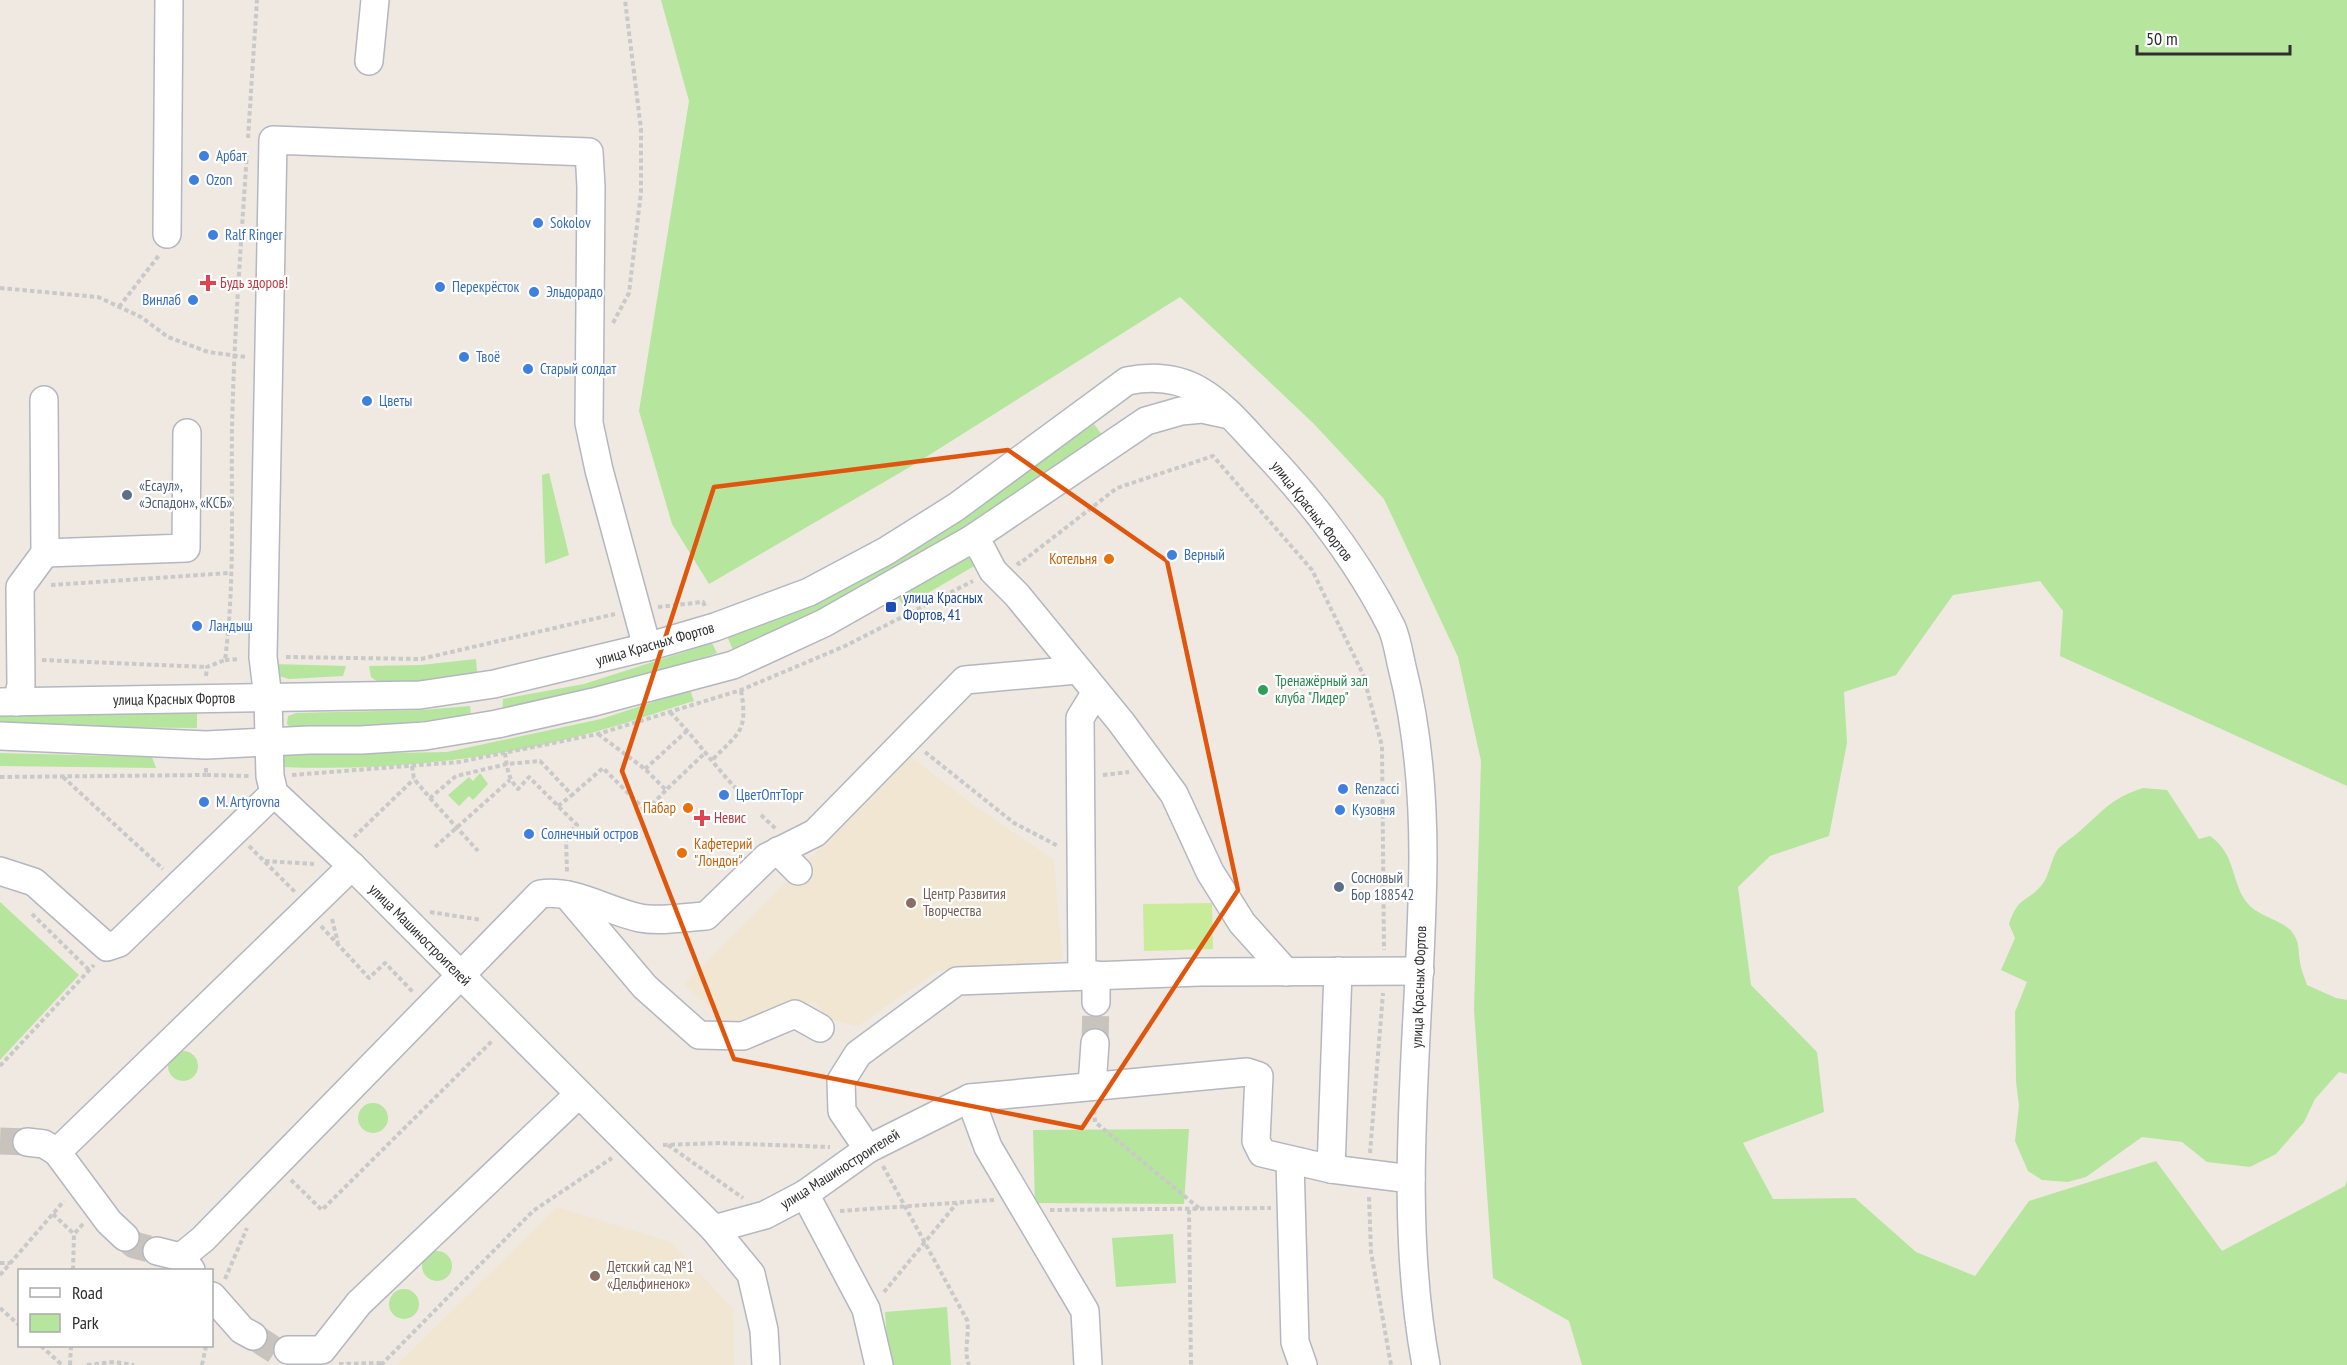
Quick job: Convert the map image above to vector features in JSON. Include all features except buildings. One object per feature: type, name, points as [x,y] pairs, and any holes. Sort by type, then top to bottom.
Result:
[{"type":"street","points":[[167,234],[169,0]]},
{"type":"street","points":[[369,61],[375,0]]},
{"type":"street","points":[[0,871],[34,882],[107,947],[119,943],[234,831],[272,784],[268,742],[268,698],[263,657],[273,140],[589,152],[591,187],[589,423],[599,470],[647,647]]},
{"type":"street","name":"улица Красных Фортов","points":[[9,702],[420,695],[494,684],[647,647],[715,627],[810,592],[886,550],[956,507],[1126,381],[1146,377],[1186,382],[1204,391],[1230,415],[1293,481],[1351,561],[1393,630],[1412,705],[1423,790],[1420,971],[1411,1179],[1417,1318],[1426,1365]]},
{"type":"street","points":[[9,702],[21,685],[20,587],[45,553],[44,400]]},
{"type":"street","points":[[0,736],[206,746],[361,740],[425,736],[497,724],[594,702],[733,665],[824,624],[972,539],[1146,421],[1180,411],[1202,409],[1230,415]]},
{"type":"street","points":[[45,553],[186,548],[187,433]]},
{"type":"street","points":[[972,539],[982,550],[993,572],[1017,595],[1096,692],[1174,794],[1210,872],[1242,923],[1286,972]]},
{"type":"street","points":[[176,1260],[203,1239],[459,974],[540,894],[553,892],[567,895],[642,919],[706,916],[767,857],[814,833],[965,681],[1077,670]]},
{"type":"street","points":[[494,684],[497,724]]},
{"type":"street","points":[[1096,692],[1080,718],[1080,857],[1089,975],[1096,1002]]},
{"type":"street","name":"улица Машиностроителей","points":[[272,784],[714,1229],[765,1215],[805,1194],[870,1148],[970,1098],[1247,1072],[1259,1076],[1256,1141],[1262,1153],[1331,1169],[1411,1179]]},
{"type":"street","points":[[778,851],[798,871]]},
{"type":"street","points":[[57,1152],[352,866]]},
{"type":"street","points":[[567,895],[645,987],[699,1035],[743,1036],[795,1014],[818,1021]]},
{"type":"street","points":[[870,1148],[843,1111],[841,1081],[858,1054],[957,981],[1089,975],[1338,972],[1383,983],[1420,971]]},
{"type":"street","points":[[1331,1169],[1338,972]]},
{"type":"street","points":[[1092,1086],[1095,1043]]},
{"type":"street","points":[[288,1350],[322,1350],[359,1304],[579,1094]]},
{"type":"street","points":[[970,1098],[988,1147],[1085,1311],[1088,1365]]},
{"type":"street","points":[[27,1142],[44,1144],[57,1152],[98,1207],[125,1237]]},
{"type":"street","points":[[1290,1161],[1295,1342],[1303,1365]]},
{"type":"street","points":[[805,1194],[867,1313],[879,1365]]},
{"type":"street","points":[[714,1229],[751,1274],[764,1330],[766,1365]]},
{"type":"street","points":[[213,1297],[242,1330],[253,1336]]},
{"type":"path","points":[[225,660],[231,613],[229,573],[234,355],[257,0]]},
{"type":"path","points":[[588,347],[614,323],[623,306],[629,293],[636,248],[636,219],[641,192],[641,129],[625,0]]},
{"type":"path","points":[[119,307],[159,256],[167,234]]},
{"type":"path","points":[[0,288],[98,297],[141,317],[168,337],[208,352],[234,355]]},
{"type":"path","points":[[993,572],[1013,558],[1019,564],[1117,488],[1213,456],[1312,570],[1364,674],[1382,746],[1383,983]]},
{"type":"path","points":[[20,587],[229,573]]},
{"type":"path","points":[[20,660],[207,667],[225,660],[263,657],[421,659],[637,609],[703,602],[715,627]]},
{"type":"path","points":[[713,759],[741,730],[745,714],[733,665]]},
{"type":"path","points":[[206,697],[207,667]]},
{"type":"path","points":[[670,712],[713,759],[719,771],[745,798]]},
{"type":"path","points":[[645,769],[687,731]]},
{"type":"path","points":[[598,734],[645,769],[666,790]]},
{"type":"path","points":[[908,738],[1014,824],[1080,857]]},
{"type":"path","points":[[206,746],[206,775]]},
{"type":"path","points":[[558,806],[603,768],[646,811],[706,752]]},
{"type":"path","points":[[505,753],[510,780],[520,791],[530,777],[577,825],[573,829]]},
{"type":"path","points":[[430,798],[456,776],[507,764],[540,761],[572,795]]},
{"type":"path","points":[[412,766],[414,779],[478,851]]},
{"type":"path","points":[[1080,777],[1156,770]]},
{"type":"path","points":[[0,777],[206,775],[272,784]]},
{"type":"path","points":[[63,777],[179,884]]},
{"type":"path","points":[[352,838],[414,779]]},
{"type":"path","points":[[435,847],[510,780]]},
{"type":"path","points":[[234,831],[310,907]]},
{"type":"path","points":[[566,837],[567,895]]},
{"type":"path","points":[[264,861],[352,866]]},
{"type":"path","points":[[425,911],[486,921]]},
{"type":"path","points":[[29,912],[89,970]]},
{"type":"path","points":[[0,1066],[113,945]]},
{"type":"path","points":[[338,945],[369,978],[385,963],[428,1006]]},
{"type":"path","points":[[275,1164],[322,1210],[509,1024]]},
{"type":"path","points":[[1092,1086],[1095,1122],[1200,1209]]},
{"type":"path","points":[[322,1350],[336,1364],[382,1364],[533,1211],[630,1145],[718,1143],[870,1148],[905,1206],[967,1320],[969,1332],[966,1358],[969,1365]]},
{"type":"path","points":[[667,1144],[765,1215]]},
{"type":"path","points":[[0,1275],[80,1183]]},
{"type":"path","points":[[829,1211],[958,1203],[1189,1210],[1290,1208]]},
{"type":"path","points":[[867,1313],[924,1241],[958,1203]]},
{"type":"path","points":[[73,1269],[74,1234],[98,1207]]},
{"type":"path","points":[[1189,1210],[1191,1365]]},
{"type":"path","points":[[53,1214],[74,1234]]},
{"type":"path","points":[[0,1263],[11,1263]]},
{"type":"path","points":[[0,1308],[18,1324]]},
{"type":"path","points":[[42,1347],[62,1365]]},
{"type":"path","points":[[70,1347],[70,1365]]},
{"type":"path","points":[[202,1365],[206,1347]]},
{"type":"path","points":[[87,1365],[114,1362],[134,1365]]},
{"type":"highlighted area","points":[[1008,450],[1167,561],[1238,890],[1082,1128],[734,1059],[622,771],[714,487]]},
{"type":"shaded area","name":"Центр Развития Творчества","points":[[911,757],[976,807],[1054,860],[1062,960],[937,971],[858,1026],[831,1020],[813,1001],[738,1032],[684,984]]},
{"type":"shaded area","name":"Детский сад №1 «Дельфиненок»","points":[[557,1207],[670,1242],[733,1309],[734,1365],[397,1365]]},
{"type":"green space","points":[[661,0],[2347,0],[2347,786],[2060,656],[2063,611],[2040,581],[1953,595],[1896,675],[1844,692],[1847,743],[1829,836],[1770,856],[1738,887],[1751,985],[1817,1052],[1824,1112],[1743,1143],[1773,1199],[1855,1198],[1916,1252],[1975,1276],[2029,1201],[2156,1161],[2222,1251],[2345,1186],[2347,1180],[2347,1365],[1582,1365],[1569,1321],[1493,1278],[1474,1010],[1481,761],[1458,657],[1384,499],[1314,424],[1180,297],[915,464],[709,584],[672,524],[639,411],[689,101]]},
{"type":"green space","points":[[1094,424],[1102,435],[965,530],[822,612],[733,650],[727,636],[959,518]]},
{"type":"green space","points":[[549,473],[569,555],[545,564],[542,475]]},
{"type":"green space","points":[[965,547],[976,565],[904,607],[893,589]]},
{"type":"green space","points":[[712,643],[717,653],[586,696],[502,714],[503,699],[584,684]]},
{"type":"green space","points":[[476,659],[477,672],[468,676],[418,684],[382,684],[371,677],[369,666],[421,665]]},
{"type":"green space","points":[[272,664],[346,666],[343,676],[289,679],[279,676]]},
{"type":"green space","points":[[690,690],[694,701],[591,733],[504,752],[393,766],[282,767],[284,755],[447,752],[601,719]]},
{"type":"green space","points":[[470,706],[471,715],[385,726],[291,728],[287,724],[288,716],[296,713],[422,710]]},
{"type":"green space","points":[[0,712],[197,713],[197,728],[0,726]]},
{"type":"green space","points":[[0,753],[152,757],[156,768],[0,766]]},
{"type":"green space","points":[[480,773],[488,784],[473,800],[469,796],[459,806],[448,795],[469,777],[473,781]]},
{"type":"green space","points":[[2143,788],[2167,790],[2199,839],[2210,836],[2219,844],[2230,862],[2244,899],[2256,911],[2286,926],[2294,935],[2307,985],[2336,998],[2347,1000],[2347,1074],[2339,1072],[2315,1099],[2304,1122],[2276,1154],[2250,1167],[2207,1162],[2182,1142],[2142,1137],[2086,1177],[2068,1182],[2042,1180],[2028,1171],[2015,1141],[2019,1106],[2016,1081],[2015,1012],[2027,982],[2001,970],[2015,938],[2009,924],[2015,909],[2043,883],[2058,849],[2115,801]]},
{"type":"green space","points":[[0,902],[79,975],[0,1060]]},
{"type":"green space","points":[[1212,903],[1213,949],[1144,951],[1143,904]]},
{"type":"green space","points":[[183,1051],[193,1056],[198,1066],[193,1076],[183,1081],[173,1076],[168,1066],[173,1056]]},
{"type":"green space","points":[[373,1103],[384,1107],[388,1118],[384,1129],[373,1133],[362,1129],[358,1118],[362,1107]]},
{"type":"green space","points":[[1189,1129],[1184,1204],[1035,1203],[1033,1130]]},
{"type":"green space","points":[[1173,1234],[1176,1283],[1116,1287],[1112,1238]]},
{"type":"green space","points":[[437,1251],[448,1255],[452,1266],[448,1277],[437,1281],[426,1277],[422,1266],[426,1255]]},
{"type":"green space","points":[[404,1289],[415,1293],[419,1304],[415,1315],[404,1319],[393,1315],[389,1304],[393,1293]]},
{"type":"green space","points":[[947,1307],[951,1365],[889,1365],[885,1312]]},
{"type":"tunnel","points":[[1095,1043],[1096,1002]]},
{"type":"tunnel","points":[[0,1141],[27,1142]]},
{"type":"tunnel","points":[[125,1237],[134,1245],[157,1251]]},
{"type":"tunnel","points":[[253,1336],[276,1351],[288,1350]]},
{"type":"place","name":"Арбат","points":[[204,156]]},
{"type":"place","name":"Ozon","points":[[194,180]]},
{"type":"place","name":"Sokolov","points":[[538,223]]},
{"type":"place","name":"Ralf Ringer","points":[[213,235]]},
{"type":"place","name":"Будь здоров!","points":[[208,283]]},
{"type":"place","name":"Перекрёсток","points":[[440,287]]},
{"type":"place","name":"Эльдорадо","points":[[534,292]]},
{"type":"place","name":"Винлаб","points":[[193,300]]},
{"type":"place","name":"Твоё","points":[[464,357]]},
{"type":"place","name":"Старый солдат","points":[[528,369]]},
{"type":"place","name":"Цветы","points":[[367,401]]},
{"type":"place","name":"«Есаул», «Эспадон», «КСБ»","points":[[127,495]]},
{"type":"place","name":"Верный","points":[[1172,555]]},
{"type":"place","name":"Котельня","points":[[1109,559]]},
{"type":"place","name":"улица Красных Фортов, 41","points":[[891,607]]},
{"type":"place","name":"Ландыш","points":[[197,626]]},
{"type":"place","name":"Тренажёрный зал клуба \"Лидер\"","points":[[1263,690]]},
{"type":"place","name":"Renzacci","points":[[1343,789]]},
{"type":"place","name":"ЦветОптТорг","points":[[724,795]]},
{"type":"place","name":"M. Artyrovna","points":[[204,802]]},
{"type":"place","name":"Пабар","points":[[688,808]]},
{"type":"place","name":"Кузовня","points":[[1340,810]]},
{"type":"place","name":"Невис","points":[[702,818]]},
{"type":"place","name":"Солнечный остров","points":[[529,834]]},
{"type":"place","name":"Кафетерий \"Лондон\"","points":[[682,853]]},
{"type":"place","name":"Сосновый Бор 188542","points":[[1339,887]]},
{"type":"place","name":"Центр Развития Творчества","points":[[911,903]]},
{"type":"place","name":"Детский сад №1 «Дельфиненок»","points":[[595,1276]]}]
